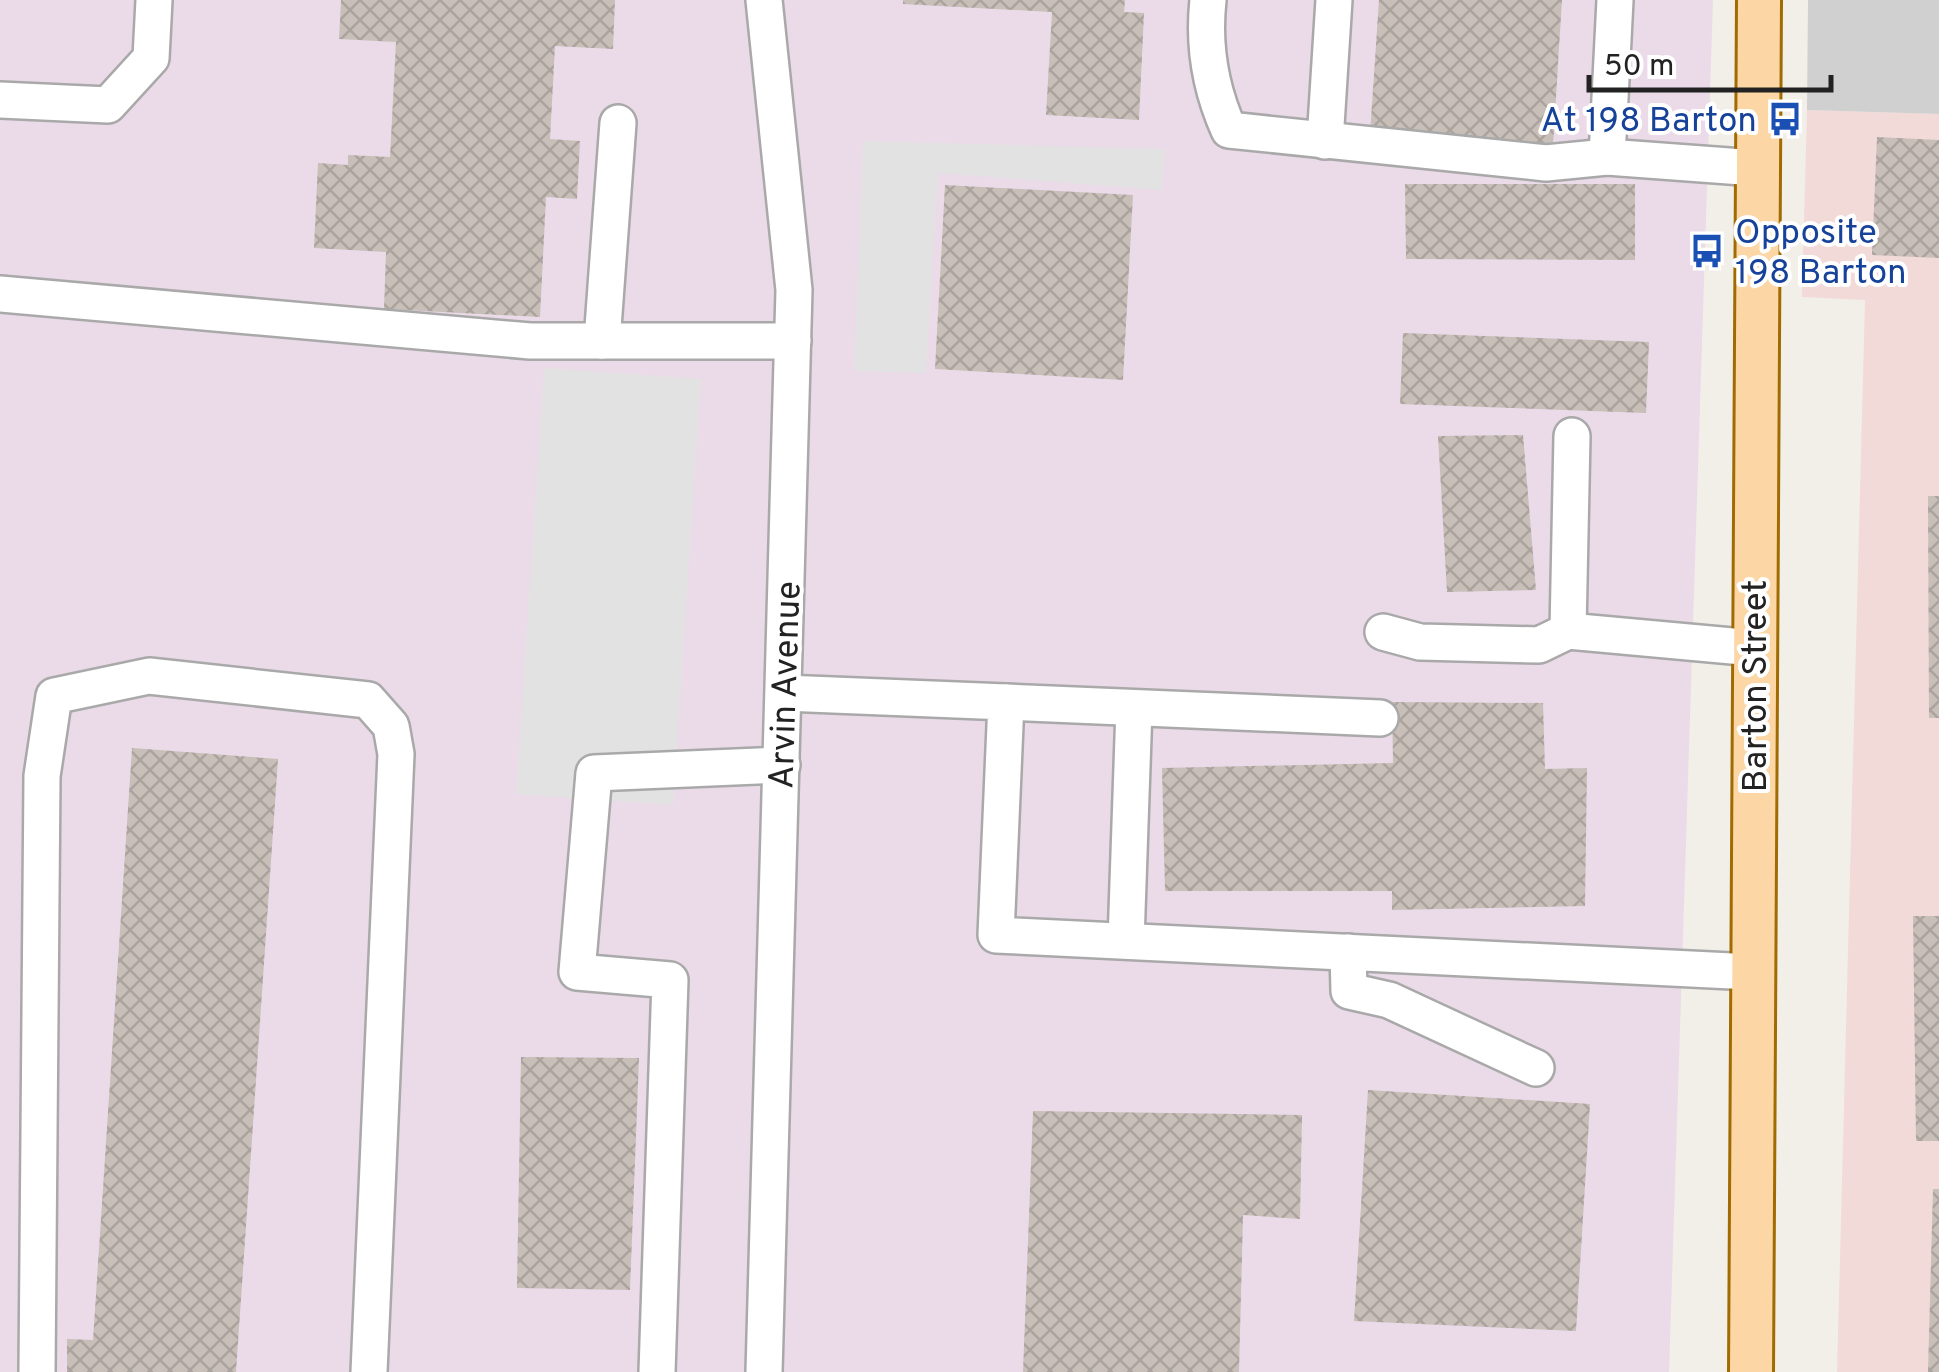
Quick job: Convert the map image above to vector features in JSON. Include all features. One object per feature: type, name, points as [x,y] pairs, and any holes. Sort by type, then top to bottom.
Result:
[{"type":"main road","name":"Barton Street","points":[[1751,1372],[1759,0]]},
{"type":"street","points":[[0,100],[108,104],[151,58],[154,0]]},
{"type":"street","name":"Arvin Avenue","points":[[764,0],[794,290],[764,1372]]},
{"type":"street","points":[[1208,0],[1211,83],[1228,130],[1546,163],[1607,158],[1756,168]]},
{"type":"street","points":[[1325,141],[1334,0]]},
{"type":"street","points":[[1607,158],[1615,0]]},
{"type":"street","points":[[602,341],[618,122]]},
{"type":"street","points":[[0,294],[530,341],[793,341]]},
{"type":"street","points":[[1568,631],[1572,436]]},
{"type":"street","points":[[1383,632],[1420,642],[1540,645],[1568,631],[1754,648]]},
{"type":"street","points":[[36,1372],[42,776],[54,696],[149,676],[368,700],[391,726],[396,754],[369,1372]]},
{"type":"street","points":[[784,693],[1380,718]]},
{"type":"street","points":[[1006,702],[996,934],[1752,972]]},
{"type":"street","points":[[1126,941],[1134,708]]},
{"type":"street","points":[[657,1372],[670,980],[577,972],[594,772],[782,765]]},
{"type":"street","points":[[1348,952],[1349,991],[1389,1000],[1536,1068]]},
{"type":"shaded area","points":[[0,0],[1713,0],[1669,1372],[0,1372]]},
{"type":"shaded area","points":[[1808,0],[1939,0],[1939,114],[1807,110]]},
{"type":"shaded area","points":[[1807,110],[1939,114],[1939,1372],[1837,1372],[1865,300],[1802,297]]},
{"type":"shaded area","points":[[863,141],[1165,149],[1162,190],[938,173],[926,373],[854,371]]},
{"type":"shaded area","points":[[544,368],[701,379],[673,805],[516,794]]},
{"type":"building","points":[[341,0],[615,0],[613,49],[555,46],[550,139],[580,141],[577,199],[546,197],[540,317],[384,309],[386,252],[314,248],[318,163],[348,165],[348,155],[390,157],[396,42],[339,39]]},
{"type":"building","points":[[903,0],[1125,0],[1124,12],[1144,13],[1139,120],[1046,115],[1052,12],[903,4]]},
{"type":"building","points":[[1379,0],[1562,0],[1553,145],[1370,134]]},
{"type":"building","points":[[1877,137],[1939,140],[1939,258],[1872,255]]},
{"type":"building","points":[[1405,184],[1635,184],[1635,260],[1406,259]]},
{"type":"building","points":[[945,185],[1133,195],[1123,380],[935,369]]},
{"type":"building","points":[[1403,333],[1649,342],[1646,413],[1400,404]]},
{"type":"building","points":[[1523,435],[1536,590],[1447,592],[1438,436]]},
{"type":"building","points":[[1928,496],[1939,496],[1939,718],[1929,718]]},
{"type":"building","points":[[1392,702],[1543,703],[1545,769],[1587,768],[1585,906],[1392,910],[1392,891],[1165,891],[1162,768],[1393,763]]},
{"type":"building","points":[[132,748],[278,759],[236,1372],[67,1372],[67,1339],[93,1340]]},
{"type":"building","points":[[1913,916],[1939,916],[1939,1141],[1916,1141]]},
{"type":"building","points":[[521,1057],[639,1058],[630,1290],[517,1288]]},
{"type":"building","points":[[1368,1090],[1590,1104],[1576,1331],[1354,1321]]},
{"type":"building","points":[[1033,1111],[1302,1115],[1300,1219],[1243,1215],[1239,1372],[1023,1372]]},
{"type":"building","points":[[1933,1189],[1939,1189],[1939,1372],[1928,1372]]},
{"type":"place","name":"At 198 Barton","points":[[1785,119]]},
{"type":"place","name":"Opposite 198 Barton","points":[[1707,251]]}]
